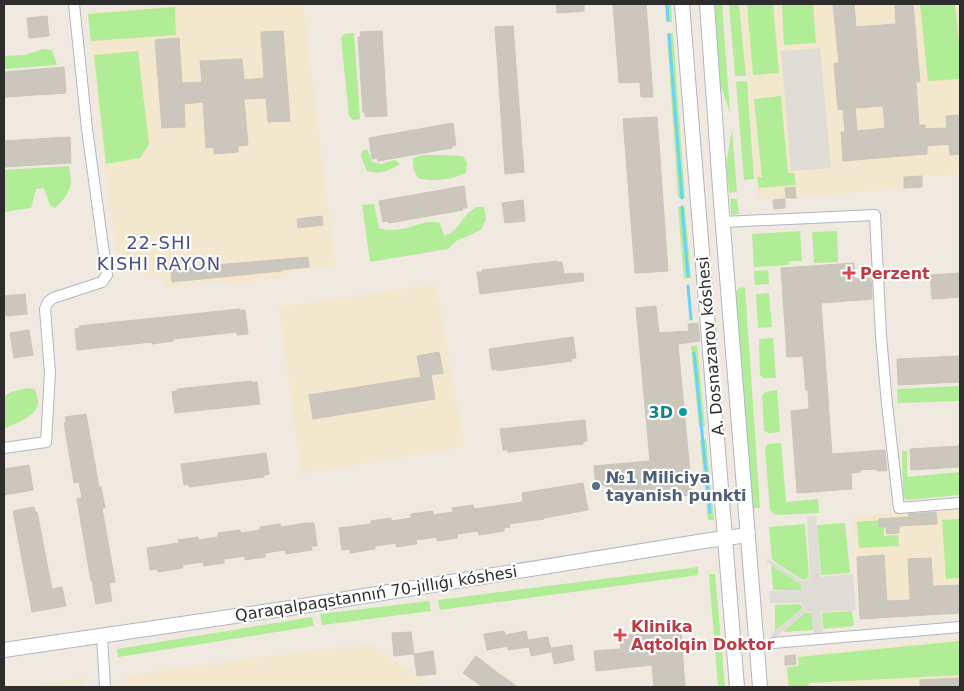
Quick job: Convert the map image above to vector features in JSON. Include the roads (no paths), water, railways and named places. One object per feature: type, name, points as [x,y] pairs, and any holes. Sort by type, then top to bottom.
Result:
[{"type":"main road","name":"A. Dosnazarov kóshesi","points":[[682,4],[737,687]]},
{"type":"main road","name":"A. Dosnazarov kóshesi","points":[[706,4],[760,687]]},
{"type":"main road","points":[[723,515],[732,520],[738,519],[747,513]]},
{"type":"main road","name":"Qaraqalpaqstannıń 70-jıllıǵı kóshesi","points":[[4,650],[748,535]]},
{"type":"main road","points":[[728,576],[736,566],[746,566],[751,570]]},
{"type":"street","points":[[4,448],[46,442],[50,373],[46,309],[48,302],[52,298],[102,282],[107,275],[87,129],[74,4]]},
{"type":"street","points":[[723,222],[875,214],[881,336],[899,508],[960,503]]},
{"type":"street","points":[[772,643],[960,627]]},
{"type":"street","points":[[102,636],[105,687]]},
{"type":"waterway","points":[[667,4],[668,20]]},
{"type":"waterway","points":[[669,35],[682,198]]},
{"type":"waterway","points":[[682,207],[688,276]]},
{"type":"waterway","points":[[688,286],[691,319]]},
{"type":"waterway","points":[[694,353],[710,512]]},
{"type":"place","name":"Perzent","points":[[849,273]]},
{"type":"place","name":"3D","points":[[683,412]]},
{"type":"place","name":"№1 Miliciya tayanish punkti","points":[[596,486]]},
{"type":"place","name":"Klinika Aqtolqin Doktor","points":[[620,635]]},
{"type":"district","name":"22-SHI KISHI RAYON","points":[[159,253]]}]
